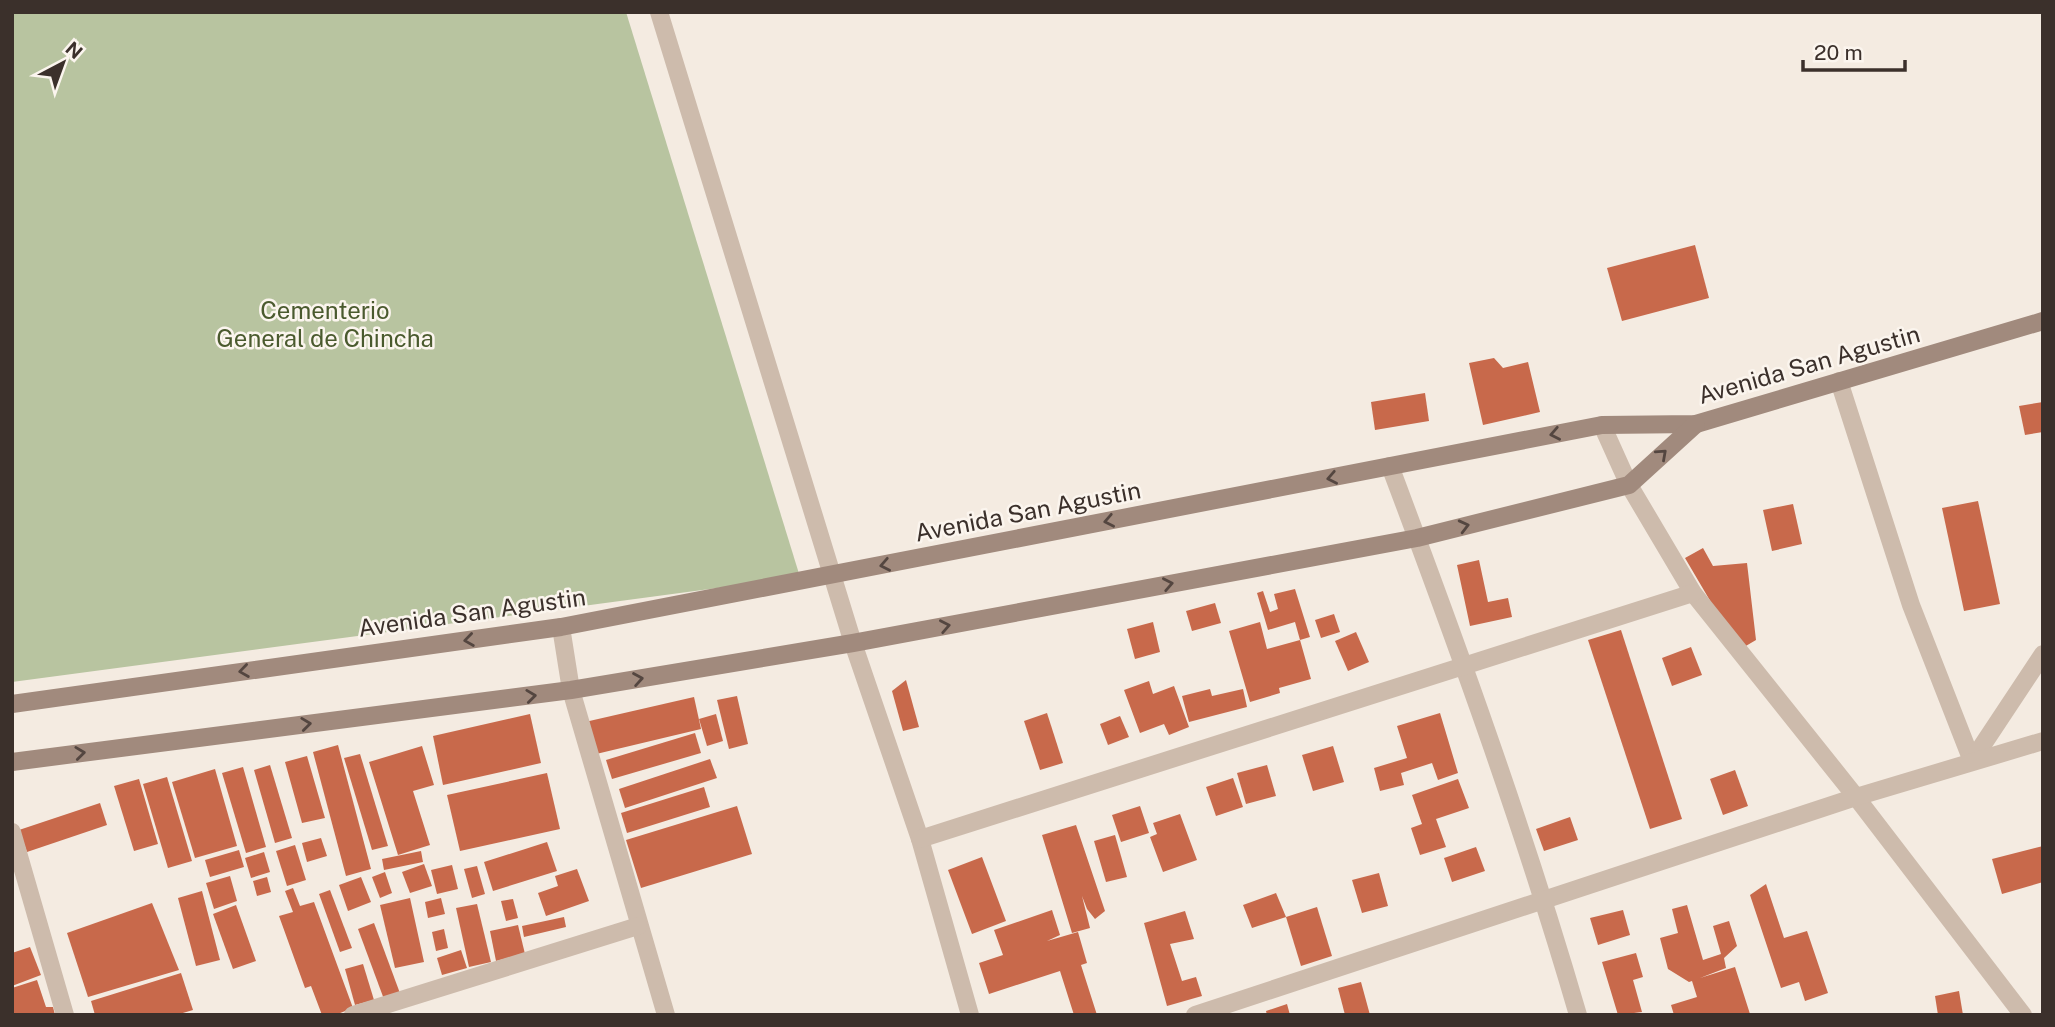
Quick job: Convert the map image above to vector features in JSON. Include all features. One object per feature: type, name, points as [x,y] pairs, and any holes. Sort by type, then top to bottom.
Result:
[{"type":"street","points":[[659,12],[853,643],[920,839],[970,1015]]},
{"type":"street","name":"Avenida San Agustin","points":[[12,704],[561,627],[1602,425],[1696,424],[2043,321]]},
{"type":"street","points":[[1839,381],[1911,605],[1972,761]]},
{"type":"street","points":[[12,762],[571,691],[853,643],[1417,538],[1629,485],[1696,424]]},
{"type":"street","points":[[1602,425],[1629,485],[1693,593],[1856,797],[2023,1015]]},
{"type":"street","points":[[1390,466],[1466,667],[1545,900],[1578,1015]]},
{"type":"street","points":[[920,839],[1693,593]]},
{"type":"street","points":[[561,627],[571,691],[666,1015]]},
{"type":"street","points":[[1972,761],[2043,654]]},
{"type":"street","points":[[1195,1015],[1856,797],[2043,741]]},
{"type":"street","points":[[12,831],[65,1015]]},
{"type":"street","points":[[353,1015],[638,926]]},
{"type":"green space","name":"Cementerio General de Chincha","points":[[12,12],[626,12],[800,577],[12,682]]},
{"type":"building","points":[[1695,245],[1709,298],[1622,321],[1607,268]]},
{"type":"building","points":[[1494,358],[1503,368],[1528,362],[1540,412],[1483,425],[1469,363]]},
{"type":"building","points":[[1425,393],[1429,421],[1375,430],[1371,402]]},
{"type":"building","points":[[2043,402],[2043,432],[2025,435],[2019,406]]},
{"type":"building","points":[[1978,501],[2000,604],[1964,611],[1942,508]]},
{"type":"building","points":[[1793,504],[1802,544],[1772,551],[1763,510]]},
{"type":"building","points":[[1703,548],[1713,566],[1747,563],[1756,640],[1739,650],[1685,558]]},
{"type":"building","points":[[1479,560],[1488,602],[1508,598],[1512,617],[1470,626],[1457,565]]},
{"type":"building","points":[[1295,589],[1310,637],[1300,640],[1295,622],[1268,630],[1257,593],[1263,591],[1270,612],[1278,609],[1274,594]]},
{"type":"building","points":[[1215,603],[1221,623],[1192,631],[1186,611]]},
{"type":"building","points":[[1334,614],[1340,632],[1321,638],[1315,620]]},
{"type":"building","points":[[1153,622],[1160,652],[1135,659],[1127,629]]},
{"type":"building","points":[[1260,622],[1267,649],[1300,640],[1311,679],[1279,688],[1280,693],[1250,702],[1229,631]]},
{"type":"building","points":[[1621,630],[1682,819],[1650,829],[1588,640]]},
{"type":"building","points":[[1356,632],[1369,662],[1348,671],[1335,641]]},
{"type":"building","points":[[1691,647],[1702,675],[1672,686],[1662,658]]},
{"type":"building","points":[[906,680],[919,727],[903,731],[892,691]]},
{"type":"building","points":[[1149,681],[1153,694],[1174,686],[1189,727],[1169,735],[1164,724],[1140,733],[1124,690]]},
{"type":"building","points":[[1210,689],[1212,696],[1243,689],[1247,707],[1189,722],[1182,696]]},
{"type":"building","points":[[737,696],[748,744],[729,749],[717,700]]},
{"type":"building","points":[[694,697],[701,729],[592,755],[585,722]]},
{"type":"building","points":[[1047,713],[1063,763],[1040,770],[1024,721]]},
{"type":"building","points":[[1440,713],[1458,773],[1438,780],[1432,763],[1401,773],[1404,785],[1380,791],[1374,768],[1407,758],[1397,726]]},
{"type":"building","points":[[530,714],[541,763],[443,785],[433,736]]},
{"type":"building","points":[[716,714],[723,741],[707,746],[699,719]]},
{"type":"building","points":[[1120,716],[1129,737],[1108,745],[1100,724]]},
{"type":"building","points":[[695,733],[701,753],[612,779],[606,760]]},
{"type":"building","points":[[338,745],[371,869],[346,876],[313,752]]},
{"type":"building","points":[[422,746],[434,785],[413,791],[430,845],[398,855],[369,762]]},
{"type":"building","points":[[1333,746],[1344,782],[1313,791],[1302,755]]},
{"type":"building","points":[[360,754],[388,846],[372,850],[344,758]]},
{"type":"building","points":[[307,756],[325,818],[302,823],[285,762]]},
{"type":"building","points":[[710,759],[717,778],[625,808],[619,789]]},
{"type":"building","points":[[270,765],[292,838],[275,843],[254,770]]},
{"type":"building","points":[[1267,765],[1276,796],[1246,804],[1237,773]]},
{"type":"building","points":[[243,767],[266,847],[246,853],[222,773]]},
{"type":"building","points":[[215,769],[237,846],[195,858],[172,782]]},
{"type":"building","points":[[1735,770],[1748,806],[1723,815],[1710,779]]},
{"type":"building","points":[[547,773],[560,829],[460,851],[447,795]]},
{"type":"building","points":[[167,777],[192,861],[168,868],[143,784]]},
{"type":"building","points":[[1233,778],[1243,807],[1216,816],[1206,787]]},
{"type":"building","points":[[139,779],[158,844],[134,851],[114,786]]},
{"type":"building","points":[[1458,779],[1469,808],[1436,819],[1446,847],[1420,855],[1411,828],[1422,824],[1412,795]]},
{"type":"building","points":[[704,787],[710,807],[627,833],[621,813]]},
{"type":"building","points":[[100,803],[107,825],[27,852],[19,830]]},
{"type":"building","points":[[737,806],[752,854],[641,888],[626,840]]},
{"type":"building","points":[[1140,806],[1149,833],[1121,842],[1112,815]]},
{"type":"building","points":[[1180,814],[1197,860],[1163,872],[1150,837],[1157,834],[1153,823]]},
{"type":"building","points":[[1570,817],[1578,840],[1544,851],[1536,829]]},
{"type":"building","points":[[1076,825],[1105,911],[1095,919],[1082,896],[1090,928],[1072,933],[1042,835]]},
{"type":"building","points":[[1115,835],[1127,877],[1106,882],[1094,841]]},
{"type":"building","points":[[321,838],[327,856],[307,862],[302,843]]},
{"type":"building","points":[[547,842],[557,871],[493,891],[484,862]]},
{"type":"building","points":[[295,845],[306,880],[287,886],[276,851]]},
{"type":"building","points":[[2043,846],[2043,882],[2002,894],[1992,859]]},
{"type":"building","points":[[1476,847],[1485,871],[1452,882],[1444,858]]},
{"type":"building","points":[[239,850],[244,867],[210,877],[205,860]]},
{"type":"building","points":[[421,851],[423,862],[384,870],[382,859]]},
{"type":"building","points":[[264,852],[270,872],[251,878],[245,858]]},
{"type":"building","points":[[982,857],[1006,921],[972,934],[948,870]]},
{"type":"building","points":[[424,864],[432,886],[410,893],[402,872]]},
{"type":"building","points":[[452,865],[458,889],[437,894],[431,870]]},
{"type":"building","points":[[477,866],[485,894],[472,898],[464,869]]},
{"type":"building","points":[[577,869],[589,901],[546,916],[538,893],[558,886],[555,876]]},
{"type":"building","points":[[385,872],[392,893],[380,898],[372,877]]},
{"type":"building","points":[[1379,873],[1388,906],[1362,913],[1352,880]]},
{"type":"building","points":[[230,876],[237,901],[214,909],[206,883]]},
{"type":"building","points":[[267,877],[271,892],[257,896],[253,881]]},
{"type":"building","points":[[361,877],[371,902],[348,911],[339,885]]},
{"type":"building","points":[[1766,884],[1784,938],[1807,931],[1828,993],[1805,1001],[1799,982],[1781,988],[1750,895]]},
{"type":"building","points":[[293,888],[300,906],[314,902],[353,1008],[335,1015],[322,1015],[311,986],[305,988],[279,916],[293,912],[285,891]]},
{"type":"building","points":[[330,890],[352,948],[340,952],[319,894]]},
{"type":"building","points":[[202,891],[220,960],[196,966],[178,898]]},
{"type":"building","points":[[1276,893],[1286,917],[1252,928],[1243,905]]},
{"type":"building","points":[[410,898],[424,962],[395,968],[380,905]]},
{"type":"building","points":[[441,898],[445,914],[428,918],[425,902]]},
{"type":"building","points":[[513,899],[518,918],[506,921],[501,901]]},
{"type":"building","points":[[152,903],[179,970],[88,997],[67,933]]},
{"type":"building","points":[[477,904],[491,962],[469,967],[456,908]]},
{"type":"building","points":[[236,905],[256,961],[233,969],[213,914]]},
{"type":"building","points":[[1687,905],[1703,960],[1721,954],[1713,926],[1729,921],[1737,946],[1724,958],[1726,968],[1700,978],[1735,967],[1750,1014],[1674,1015],[1671,1005],[1697,997],[1692,981],[1689,982],[1668,969],[1660,938],[1678,933],[1672,909]]},
{"type":"building","points":[[1317,907],[1332,956],[1301,966],[1286,917]]},
{"type":"building","points":[[1052,910],[1060,935],[1047,941],[1078,932],[1087,963],[1081,965],[1097,1015],[1074,1015],[1060,971],[989,994],[979,963],[1003,955],[994,930]]},
{"type":"building","points":[[1623,910],[1630,935],[1598,945],[1590,918]]},
{"type":"building","points":[[1185,911],[1194,939],[1170,944],[1182,981],[1196,977],[1202,996],[1167,1006],[1144,923]]},
{"type":"building","points":[[564,917],[566,927],[524,937],[522,926]]},
{"type":"building","points":[[374,923],[401,996],[385,1002],[358,929]]},
{"type":"building","points":[[518,925],[525,954],[496,961],[490,931]]},
{"type":"building","points":[[444,929],[448,948],[436,951],[432,932]]},
{"type":"building","points":[[30,947],[41,975],[12,986],[12,953]]},
{"type":"building","points":[[461,950],[467,968],[442,975],[437,958]]},
{"type":"building","points":[[1636,953],[1643,977],[1633,980],[1642,1012],[1618,1015],[1602,962]]},
{"type":"building","points":[[363,964],[374,1000],[355,1005],[345,969]]},
{"type":"building","points":[[181,973],[193,1010],[176,1015],[95,1015],[91,1001]]},
{"type":"building","points":[[37,980],[46,1007],[53,1007],[55,1015],[12,1015],[12,988]]},
{"type":"building","points":[[1361,982],[1370,1015],[1345,1015],[1338,988]]},
{"type":"building","points":[[1959,991],[1963,1015],[1938,1015],[1935,996]]},
{"type":"building","points":[[1287,1004],[1290,1015],[1267,1015],[1266,1011]]}]
